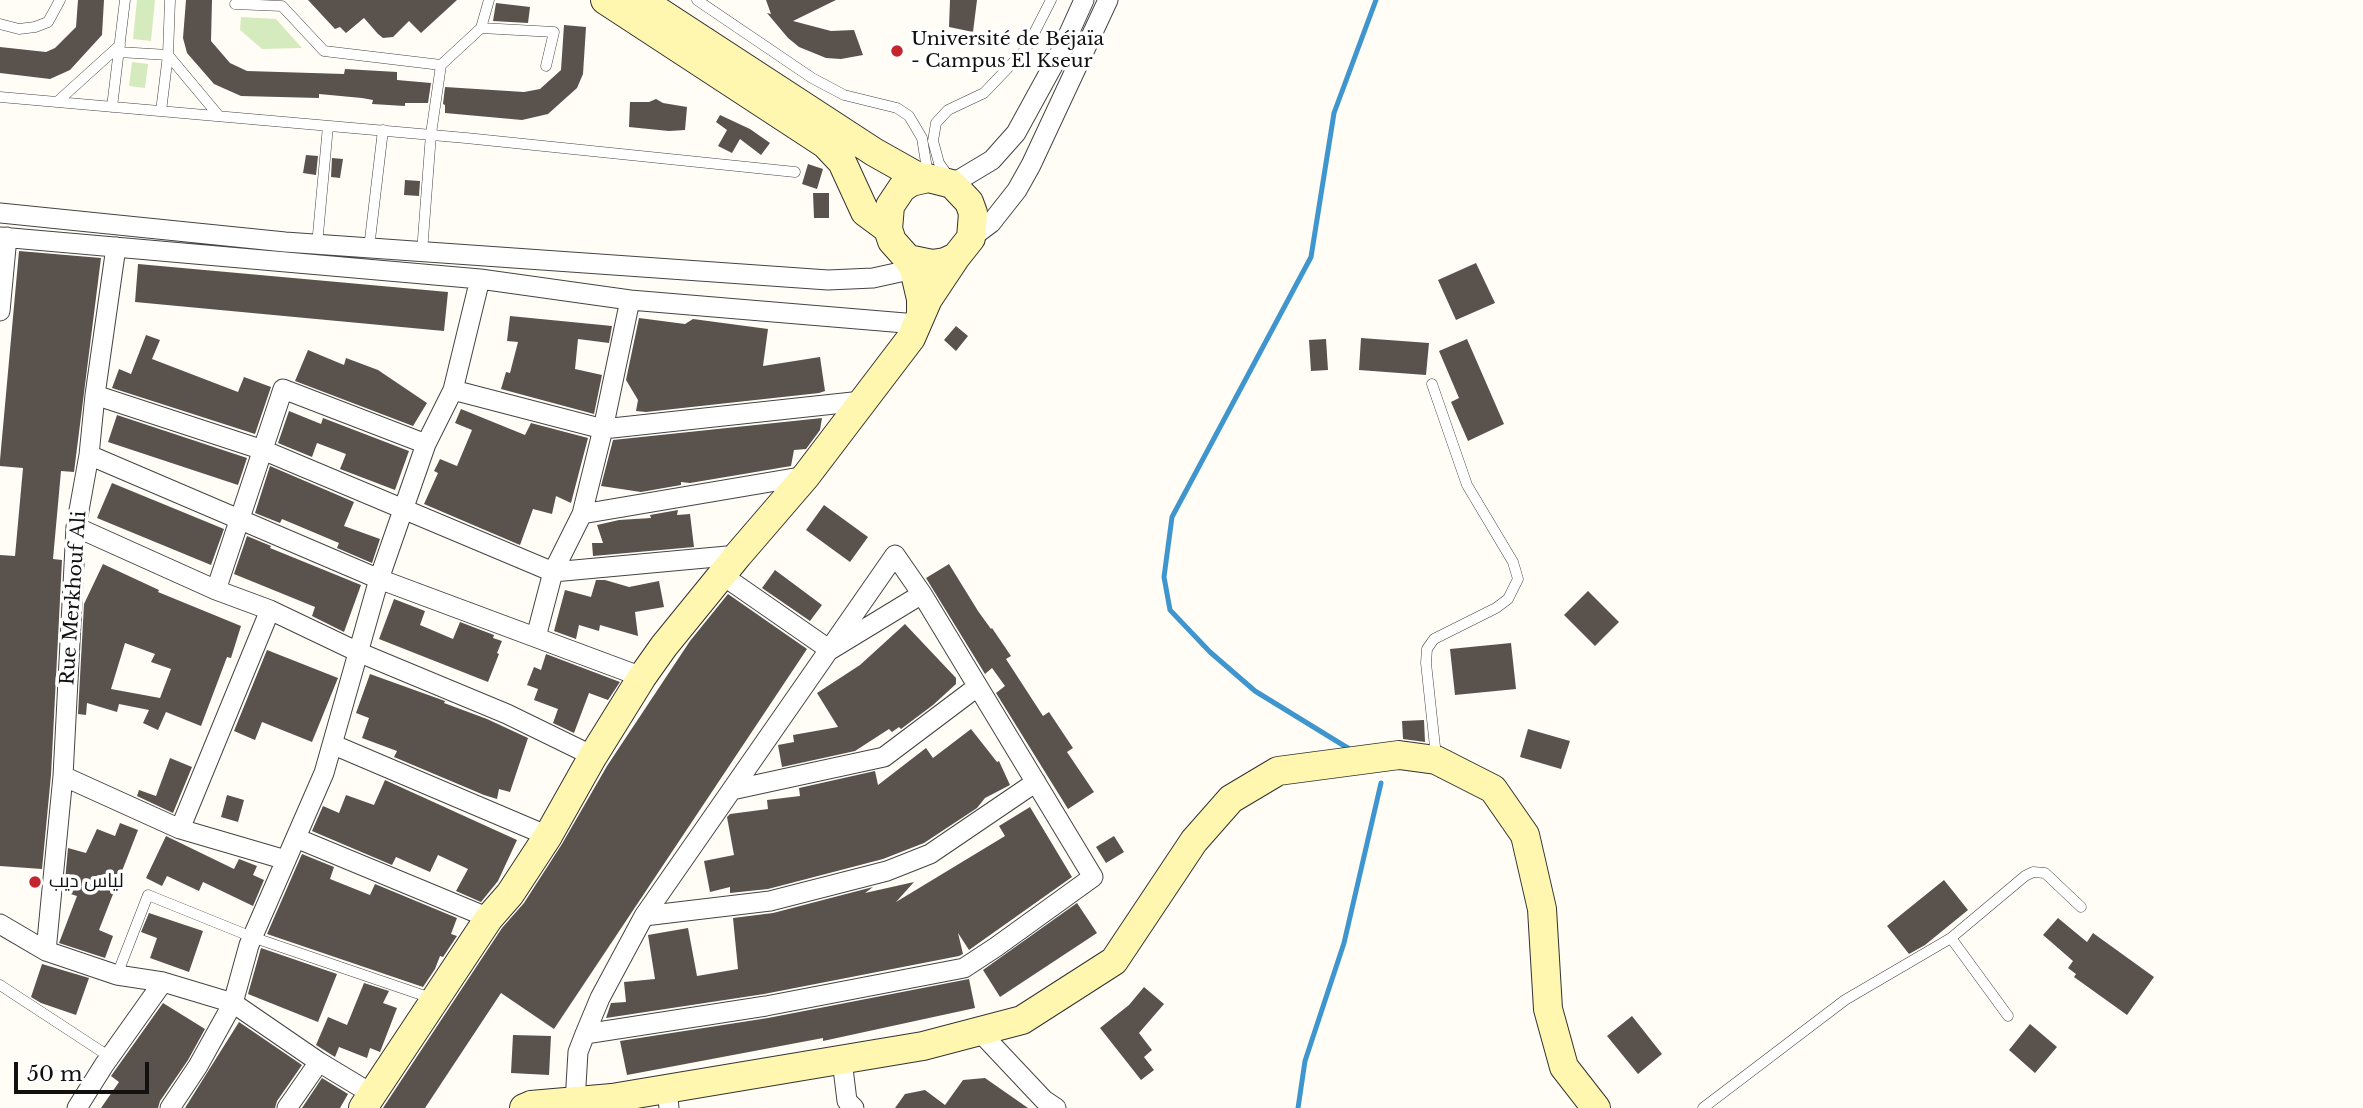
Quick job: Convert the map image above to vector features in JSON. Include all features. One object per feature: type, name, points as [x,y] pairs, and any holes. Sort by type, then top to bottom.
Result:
[{"type":"street","points":[[605,0],[825,145],[842,162],[865,212],[888,229]]},
{"type":"street","points":[[0,924],[46,951],[117,975],[163,982],[233,1003],[319,1062],[367,1101],[489,918],[510,894],[548,836],[593,756],[664,646],[806,476],[911,338],[936,284],[963,247],[974,226],[969,202],[934,180],[874,152],[641,0]]},
{"type":"street","points":[[919,319],[921,299],[911,264],[892,241],[888,229],[887,217],[895,197],[902,188],[934,180],[968,176],[992,160],[1016,133],[1061,51],[1084,0]]},
{"type":"street","points":[[0,213],[317,245],[828,280],[873,278],[911,264],[932,264],[963,247],[991,223],[1017,190],[1031,165],[1108,0]]},
{"type":"street","points":[[0,311],[4,237],[480,279],[630,300],[919,319]]},
{"type":"street","name":"Rue Merkhouf Ali","points":[[46,951],[63,776],[76,527],[89,455],[116,247]]},
{"type":"street","points":[[170,1108],[198,1066],[233,1003],[252,937],[324,774],[379,579],[402,510],[426,444],[453,390],[480,279]]},
{"type":"street","points":[[536,637],[553,572],[582,514],[630,300]]},
{"type":"street","points":[[216,590],[283,389],[426,444]]},
{"type":"street","points":[[453,390],[603,429],[862,401]]},
{"type":"street","points":[[95,395],[263,450],[553,572],[730,565],[830,650]]},
{"type":"street","points":[[89,455],[379,579],[642,677]]},
{"type":"street","points":[[582,514],[806,476]]},
{"type":"street","points":[[76,527],[216,590],[270,610],[358,652],[507,714],[593,756]]},
{"type":"street","points":[[575,1102],[578,1052],[585,1034],[600,998],[644,916],[895,555],[922,594],[1093,877],[964,968],[766,1006],[585,1034]]},
{"type":"street","points":[[830,650],[922,594]]},
{"type":"street","points":[[180,829],[270,610]]},
{"type":"street","points":[[732,790],[884,757],[977,687]]},
{"type":"street","points":[[334,745],[548,836]]},
{"type":"street","points":[[524,1108],[575,1102],[668,1098],[842,1060],[923,1046],[1022,1020],[1114,961],[1194,841],[1231,799],[1278,771],[1399,755],[1436,760],[1493,789],[1525,835],[1542,909],[1548,1009],[1564,1067],[1596,1108]]},
{"type":"street","points":[[63,776],[180,829],[286,860]]},
{"type":"street","points":[[644,916],[770,901],[887,871],[930,854],[1036,782]]},
{"type":"street","points":[[296,838],[489,918]]},
{"type":"street","points":[[77,1108],[163,982]]},
{"type":"street","points":[[979,1031],[1044,1100],[1056,1108]]},
{"type":"street","points":[[842,1060],[847,1101],[854,1108]]},
{"type":"street","points":[[287,1108],[319,1062]]},
{"type":"lane","points":[[0,24],[19,29],[48,22],[60,0]]},
{"type":"lane","points":[[112,107],[125,0]]},
{"type":"lane","points":[[161,111],[168,55],[170,0]]},
{"type":"lane","points":[[422,252],[431,134],[441,65],[481,28],[489,0]]},
{"type":"lane","points":[[697,0],[812,78],[844,95],[897,108],[909,117],[922,138],[934,180]]},
{"type":"lane","points":[[934,180],[939,163],[933,142],[936,123],[948,110],[984,93],[1026,49],[1051,0]]},
{"type":"lane","points":[[235,4],[283,3],[324,51],[441,65]]},
{"type":"lane","points":[[481,28],[554,32],[546,66]]},
{"type":"lane","points":[[57,102],[120,48],[168,55],[219,116]]},
{"type":"lane","points":[[0,97],[431,134],[795,172]]},
{"type":"lane","points":[[317,245],[328,126]]},
{"type":"lane","points":[[369,248],[383,130]]},
{"type":"lane","points":[[1432,384],[1468,485],[1513,562],[1518,579],[1508,599],[1496,608],[1434,639],[1427,649],[1426,663],[1436,760]]},
{"type":"lane","points":[[1703,1108],[1845,1000],[1951,938],[2033,872],[2045,873],[2081,907]]},
{"type":"lane","points":[[117,975],[148,895],[252,937],[436,1000]]},
{"type":"lane","points":[[1951,938],[2008,1016]]},
{"type":"lane","points":[[0,985],[110,1057]]},
{"type":"green space","points":[[137,0],[155,0],[151,41],[133,39]]},
{"type":"green space","points":[[241,17],[276,19],[302,48],[262,49],[240,30]]},
{"type":"green space","points":[[132,62],[148,64],[145,88],[129,86]]},
{"type":"building","points":[[78,0],[104,0],[102,35],[70,70],[50,79],[0,73],[0,47],[46,52],[55,48],[76,27]]},
{"type":"building","points":[[186,0],[212,0],[211,41],[230,63],[247,71],[344,74],[345,69],[397,72],[397,80],[431,83],[428,103],[405,103],[405,106],[372,104],[373,100],[319,94],[319,98],[241,96],[214,84],[187,53],[183,38]]},
{"type":"building","points":[[308,0],[457,0],[421,33],[409,21],[393,37],[383,38],[364,18],[346,33],[340,27],[335,29]]},
{"type":"building","points":[[766,0],[836,0],[793,21],[831,31],[854,30],[863,55],[841,59],[826,58],[799,47],[767,13],[771,14]]},
{"type":"building","points":[[950,0],[977,0],[973,32],[949,27]]},
{"type":"building","points":[[496,3],[530,7],[528,23],[493,21]]},
{"type":"building","points":[[564,25],[586,27],[583,74],[577,88],[548,114],[522,120],[445,113],[445,87],[524,92],[540,89],[561,70]]},
{"type":"building","points":[[656,99],[663,103],[687,107],[685,130],[629,127],[630,102],[649,102]]},
{"type":"building","points":[[720,115],[750,129],[770,143],[761,155],[740,139],[732,153],[718,146],[727,130],[716,122]]},
{"type":"building","points":[[306,155],[318,156],[316,175],[303,173]]},
{"type":"building","points":[[332,158],[343,159],[340,178],[331,177]]},
{"type":"building","points":[[808,164],[823,169],[817,189],[802,184]]},
{"type":"building","points":[[405,180],[420,181],[419,196],[404,195]]},
{"type":"building","points":[[813,193],[829,193],[829,218],[814,218]]},
{"type":"building","points":[[19,251],[101,258],[74,472],[61,471],[53,559],[62,560],[51,775],[42,869],[0,866],[0,555],[15,556],[23,468],[0,466],[0,460]]},
{"type":"building","points":[[1476,263],[1495,303],[1456,320],[1438,280]]},
{"type":"building","points":[[138,264],[448,292],[444,331],[135,302]]},
{"type":"building","points":[[510,316],[612,326],[609,343],[578,339],[575,369],[602,375],[594,414],[501,389],[506,372],[510,373],[518,342],[507,341]]},
{"type":"building","points":[[639,318],[685,324],[693,319],[768,329],[763,366],[820,357],[825,391],[636,411],[638,400],[626,380]]},
{"type":"building","points":[[956,326],[968,336],[956,351],[944,340]]},
{"type":"building","points":[[146,335],[160,340],[152,359],[238,392],[244,377],[271,387],[255,434],[112,388],[119,369],[131,374]]},
{"type":"building","points":[[1361,338],[1429,343],[1426,375],[1359,370]]},
{"type":"building","points":[[1326,339],[1328,370],[1311,371],[1309,340]]},
{"type":"building","points":[[1467,339],[1504,424],[1468,441],[1451,402],[1459,398],[1439,351]]},
{"type":"building","points":[[308,350],[344,365],[346,358],[378,370],[427,403],[413,426],[295,381]]},
{"type":"building","points":[[461,409],[525,435],[531,423],[588,438],[571,503],[556,496],[552,514],[533,509],[520,545],[424,504],[438,473],[434,471],[440,459],[457,466],[472,430],[455,423]]},
{"type":"building","points":[[289,411],[321,424],[323,418],[409,451],[395,490],[340,469],[346,454],[317,443],[312,457],[278,443]]},
{"type":"building","points":[[117,415],[247,458],[238,485],[108,442]]},
{"type":"building","points":[[822,418],[820,430],[806,449],[794,450],[791,466],[690,483],[681,482],[681,485],[641,492],[601,486],[613,440]]},
{"type":"building","points":[[270,466],[354,502],[344,526],[380,539],[372,563],[337,548],[339,543],[282,519],[280,523],[255,513]]},
{"type":"building","points":[[112,483],[224,529],[211,565],[97,518]]},
{"type":"building","points":[[824,505],[868,537],[850,562],[806,530]]},
{"type":"building","points":[[678,510],[677,515],[690,514],[694,547],[593,556],[592,543],[603,543],[597,525],[619,520],[651,518],[650,515]]},
{"type":"building","points":[[247,536],[361,585],[344,632],[312,616],[315,607],[234,574]]},
{"type":"building","points":[[103,564],[159,590],[158,592],[241,626],[231,658],[227,657],[201,726],[166,712],[158,730],[143,723],[149,710],[119,704],[117,712],[87,703],[86,715],[78,714],[84,604]],"holes":[[[125,643],[155,654],[151,662],[171,669],[160,698],[111,689]]]},
{"type":"building","points":[[949,564],[978,611],[1011,656],[1006,659],[1043,716],[1049,712],[1073,748],[1067,752],[1094,792],[1068,809],[996,693],[1005,686],[992,668],[985,674],[926,578]]},
{"type":"building","points":[[775,570],[822,605],[810,621],[762,588]]},
{"type":"building","points":[[596,580],[629,587],[659,581],[664,607],[635,612],[638,636],[600,625],[599,631],[579,625],[576,639],[554,631],[565,590],[591,597]]},
{"type":"building","points":[[1588,591],[1619,622],[1595,646],[1564,615]]},
{"type":"building","points":[[728,594],[807,649],[554,1029],[501,993],[425,1108],[383,1108],[502,928],[524,903],[607,766],[690,641]]},
{"type":"building","points":[[394,599],[425,611],[420,625],[453,639],[460,622],[494,635],[493,638],[502,641],[488,682],[379,639]]},
{"type":"building","points":[[905,624],[956,678],[956,684],[901,729],[899,727],[892,732],[889,729],[855,751],[782,767],[778,745],[794,742],[793,735],[838,727],[817,693],[860,665]]},
{"type":"building","points":[[1511,643],[1516,689],[1455,695],[1450,649]]},
{"type":"building","points":[[267,650],[338,678],[312,742],[262,722],[255,740],[234,731]]},
{"type":"building","points":[[546,654],[620,682],[608,700],[589,693],[574,733],[553,723],[558,709],[534,700],[538,689],[527,685],[534,667],[541,670]]},
{"type":"building","points":[[370,674],[445,701],[444,703],[528,738],[510,792],[499,789],[497,799],[484,795],[394,757],[397,751],[362,738],[369,718],[356,713]]},
{"type":"building","points":[[1424,720],[1425,742],[1403,739],[1402,721]]},
{"type":"building","points":[[971,729],[997,762],[999,761],[1010,785],[985,798],[977,808],[924,843],[883,859],[768,889],[730,893],[730,887],[710,892],[704,861],[734,855],[727,817],[730,814],[768,809],[767,800],[800,796],[799,788],[875,771],[878,785],[926,748],[933,758]]},
{"type":"building","points":[[1528,729],[1570,741],[1561,769],[1520,757]]},
{"type":"building","points":[[170,758],[192,767],[173,813],[137,796],[139,790],[156,796]]},
{"type":"building","points":[[385,780],[517,840],[498,881],[481,902],[456,891],[468,869],[438,855],[430,872],[396,857],[392,865],[312,831],[323,806],[339,813],[346,795],[374,805]]},
{"type":"building","points":[[227,795],[244,800],[238,822],[221,817]]},
{"type":"building","points":[[1030,807],[1072,877],[969,950],[958,933],[963,954],[959,956],[764,994],[606,1018],[611,1003],[626,1002],[624,982],[655,979],[648,935],[688,928],[697,976],[738,969],[733,918],[773,913],[873,887],[865,893],[914,882],[896,902],[1005,836],[999,826]]},
{"type":"building","points":[[120,823],[138,830],[99,930],[113,936],[105,958],[59,943],[77,896],[64,892],[68,848],[86,853],[97,829],[115,836]]},
{"type":"building","points":[[166,836],[234,869],[239,859],[257,866],[253,875],[264,880],[253,906],[203,882],[199,891],[167,876],[162,886],[146,878]]},
{"type":"building","points":[[1114,836],[1124,852],[1106,863],[1096,847]]},
{"type":"building","points":[[302,854],[334,867],[330,879],[370,895],[375,884],[457,918],[451,934],[457,936],[443,957],[440,956],[423,987],[267,934]]},
{"type":"building","points":[[1944,880],[1968,910],[1925,945],[1909,954],[1887,926]]},
{"type":"building","points":[[1077,903],[1097,933],[1000,997],[983,970]]},
{"type":"building","points":[[149,913],[203,931],[189,972],[150,958],[157,938],[141,932]]},
{"type":"building","points":[[2058,918],[2087,942],[2093,933],[2154,977],[2127,1015],[2074,977],[2076,974],[2068,968],[2073,961],[2043,935]]},
{"type":"building","points":[[261,948],[337,974],[318,1022],[248,994]]},
{"type":"building","points":[[42,964],[89,978],[76,1015],[31,997]]},
{"type":"building","points":[[969,979],[975,1008],[823,1041],[823,1038],[627,1075],[620,1041],[768,1018]]},
{"type":"building","points":[[364,983],[389,991],[383,1003],[397,1008],[380,1052],[370,1048],[367,1058],[339,1047],[335,1057],[316,1045],[328,1017],[347,1025]]},
{"type":"building","points":[[1144,987],[1164,1004],[1139,1033],[1152,1050],[1144,1057],[1154,1070],[1141,1080],[1100,1028],[1129,1005]]},
{"type":"building","points":[[163,1003],[205,1029],[188,1060],[158,1108],[101,1108],[119,1082],[111,1076]]},
{"type":"building","points":[[1632,1016],[1662,1054],[1638,1074],[1607,1036]]},
{"type":"building","points":[[239,1022],[302,1065],[275,1108],[185,1108]]},
{"type":"building","points":[[2030,1024],[2057,1047],[2035,1073],[2009,1050]]},
{"type":"building","points":[[513,1035],[551,1036],[549,1075],[511,1073]]},
{"type":"building","points":[[322,1078],[348,1094],[340,1108],[302,1108]]},
{"type":"building","points":[[985,1078],[1028,1108],[895,1108],[905,1094],[925,1090],[945,1105],[963,1080]]},
{"type":"waterway","points":[[1351,750],[1255,691],[1210,652],[1170,610],[1164,577],[1172,517],[1311,257],[1334,113],[1376,0]]},
{"type":"waterway","points":[[1298,1108],[1305,1061],[1344,943],[1381,783]]},
{"type":"place","name":"Université de Béjaïa - Campus El Kseur","points":[[897,51]]},
{"type":"place","name":"لياس ديب","points":[[35,882]]}]
